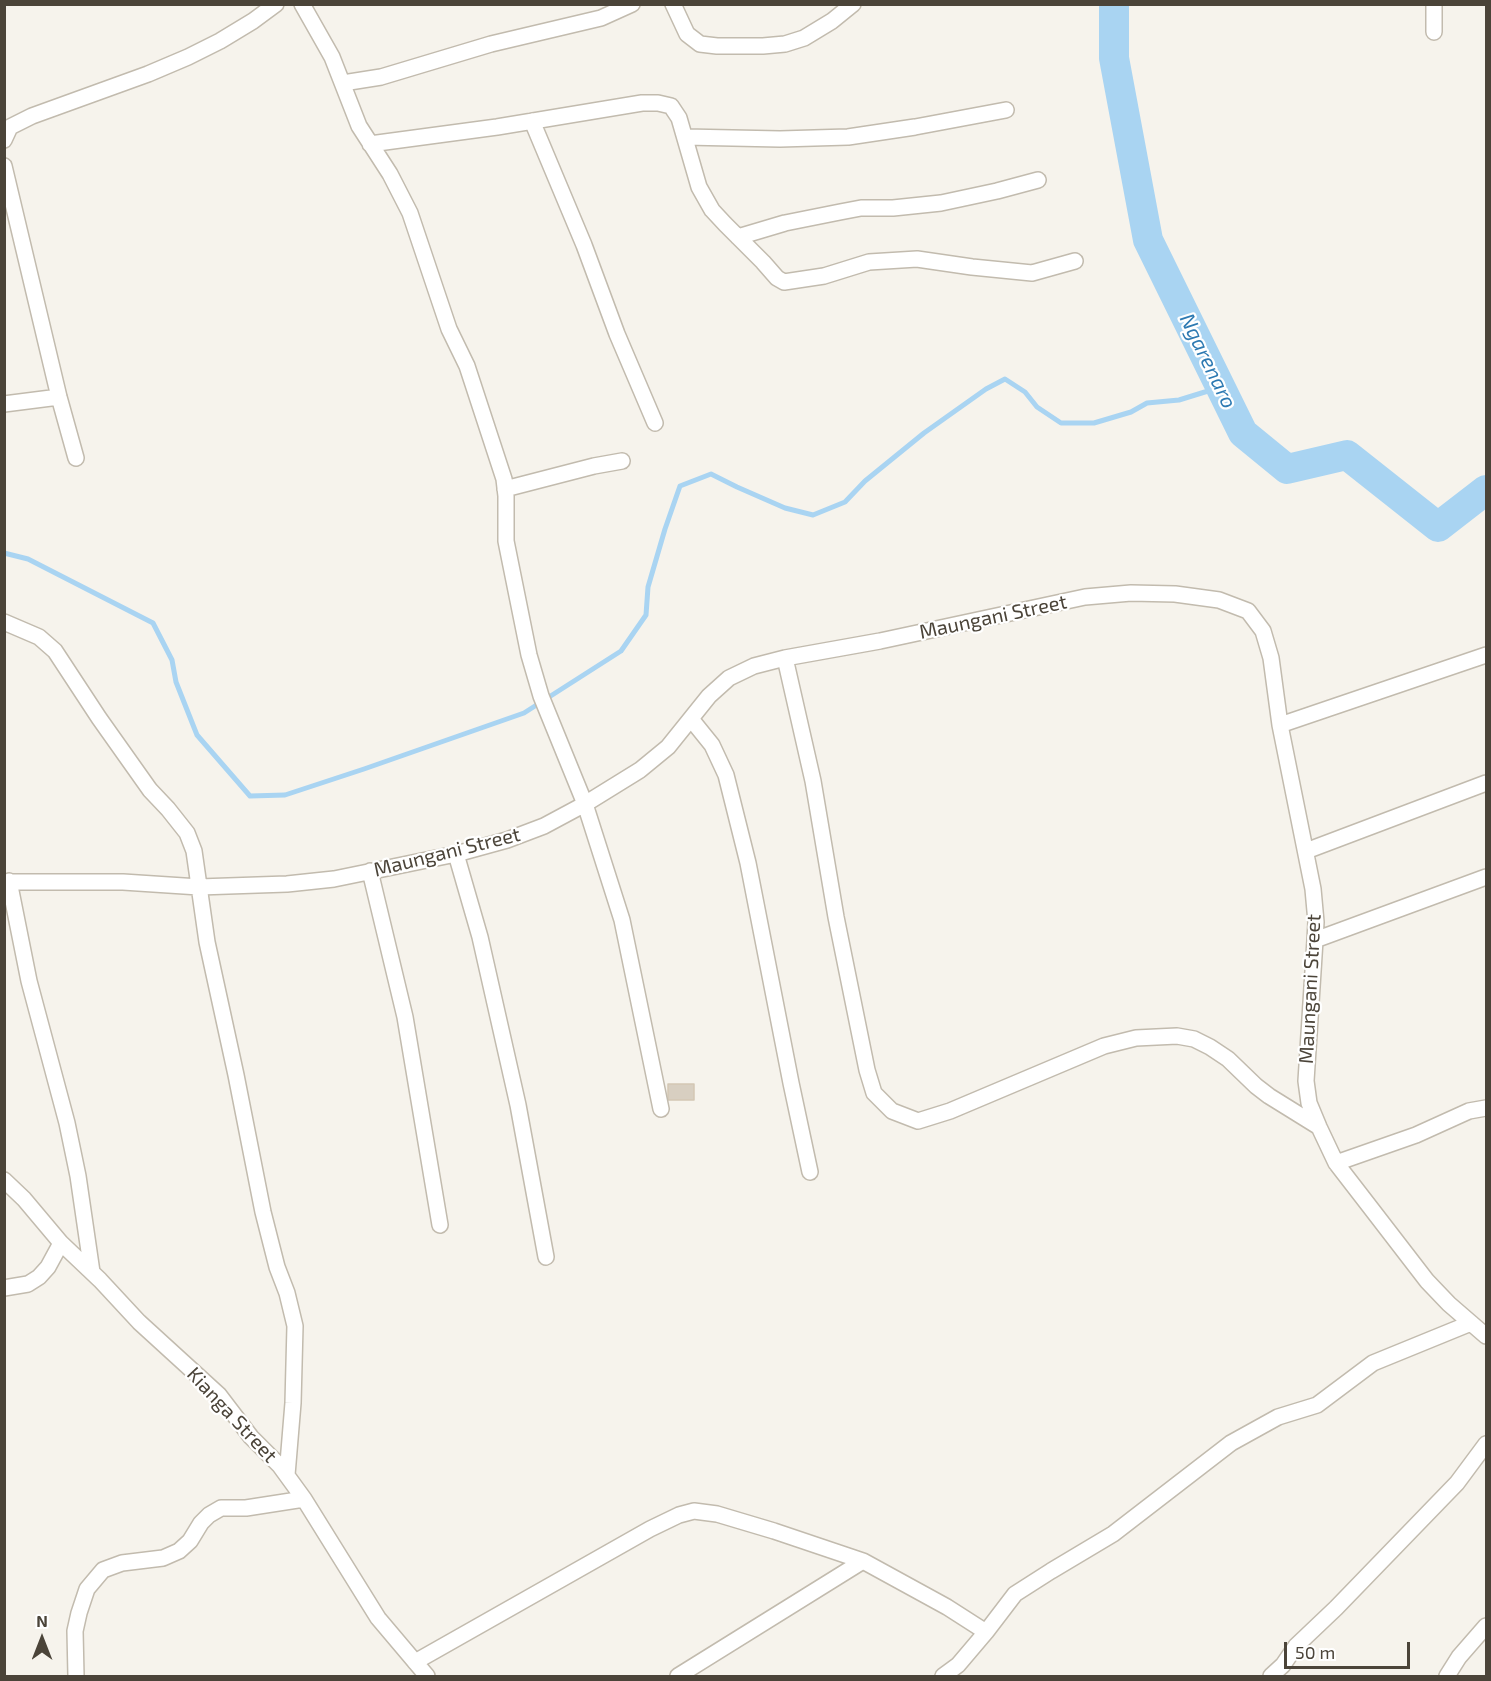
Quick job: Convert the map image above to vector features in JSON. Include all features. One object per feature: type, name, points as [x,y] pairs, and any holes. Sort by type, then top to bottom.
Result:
[{"type":"street","points":[[4,140],[10,127],[32,116],[188,57],[229,36],[276,4]]},
{"type":"street","points":[[302,4],[332,57],[359,126],[390,174],[410,213],[449,329],[473,384],[504,479],[506,541],[529,655],[541,696],[585,804],[622,920],[661,1109]]},
{"type":"street","points":[[343,83],[381,77],[491,44],[601,18],[633,4]]},
{"type":"street","points":[[673,4],[687,34],[700,44],[717,46],[785,44],[804,38],[832,21],[853,4]]},
{"type":"street","points":[[1434,4],[1434,32]]},
{"type":"street","points":[[370,144],[497,127],[642,103],[658,103],[671,106],[678,118],[699,187],[712,210],[777,278],[784,282],[824,276],[869,262],[917,260],[1032,273],[1075,261]]},
{"type":"street","points":[[685,137],[780,139],[848,137],[1006,110]]},
{"type":"street","points":[[532,121],[655,423]]},
{"type":"street","points":[[4,166],[10,217],[76,458]]},
{"type":"street","points":[[738,237],[785,223],[861,208],[893,208],[941,203],[1038,180]]},
{"type":"street","points":[[4,404],[59,397]]},
{"type":"street","points":[[505,489],[622,461]]},
{"type":"street","name":"Maungani Street","points":[[7,882],[123,882],[199,887],[287,884],[334,879],[456,854],[507,840],[544,826],[640,770],[668,747],[709,696],[729,678],[754,666],[1085,597],[1131,593],[1175,594],[1219,600],[1248,611],[1263,631],[1271,658],[1280,725],[1313,889],[1316,940],[1306,1082],[1309,1103],[1336,1163],[1427,1281],[1486,1336]]},
{"type":"street","points":[[4,622],[39,637],[55,651],[150,790],[187,834],[194,851],[207,942],[263,1212],[295,1326],[293,1402],[286,1475]]},
{"type":"street","points":[[1280,725],[1486,655]]},
{"type":"street","points":[[785,658],[813,781],[836,917],[867,1070],[874,1092],[892,1111],[918,1120],[950,1111],[1104,1046],[1136,1038],[1177,1036],[1194,1039],[1210,1047],[1263,1091],[1318,1127]]},
{"type":"street","points":[[691,719],[712,745],[726,775],[748,862],[810,1172]]},
{"type":"street","points":[[1306,852],[1486,783]]},
{"type":"street","points":[[456,854],[480,937],[518,1105],[546,1257]]},
{"type":"street","points":[[370,872],[405,1017],[440,1225]]},
{"type":"street","points":[[1316,940],[1486,877]]},
{"type":"street","points":[[7,882],[29,981],[67,1123],[78,1176],[92,1272]]},
{"type":"street","points":[[1336,1163],[1416,1135],[1469,1111],[1486,1108]]},
{"type":"street","name":"Kianga Street","points":[[4,1179],[61,1243],[139,1322],[219,1395],[251,1437],[280,1466],[378,1618],[422,1673]]},
{"type":"street","points":[[4,1288],[28,1284],[39,1277],[48,1267],[61,1243]]},
{"type":"street","points":[[943,1677],[958,1665],[1015,1594],[1113,1534],[1231,1443],[1278,1417],[1317,1405],[1372,1363],[1471,1323]]},
{"type":"street","points":[[1271,1677],[1283,1665],[1296,1646],[1457,1483],[1486,1444]]},
{"type":"street","points":[[76,1677],[75,1630],[79,1613],[87,1589],[103,1570],[122,1563],[164,1558],[179,1551],[190,1541],[201,1523],[221,1508],[246,1508],[303,1499]]},
{"type":"street","points":[[422,1673],[650,1529],[679,1515],[694,1511],[717,1514],[862,1561],[947,1607],[986,1632]]},
{"type":"street","points":[[678,1677],[862,1561]]},
{"type":"street","points":[[1447,1677],[1459,1657],[1486,1626]]},
{"type":"building","points":[[668,1084],[694,1084],[694,1100],[668,1100]]},
{"type":"waterway","name":"Ngarenaro","points":[[1114,4],[1114,58],[1148,240],[1243,433],[1287,469],[1347,455],[1438,527],[1486,490]]},
{"type":"waterway","points":[[4,553],[28,559],[153,623],[172,660],[176,682],[197,735],[250,796],[285,795],[524,713],[621,651],[646,615],[648,587],[680,486],[711,474],[785,508],[813,515],[845,502],[865,481],[924,433],[986,389],[1005,379],[1025,392],[1037,407],[1061,423],[1094,423],[1131,412],[1147,403],[1179,400],[1221,387]]}]
